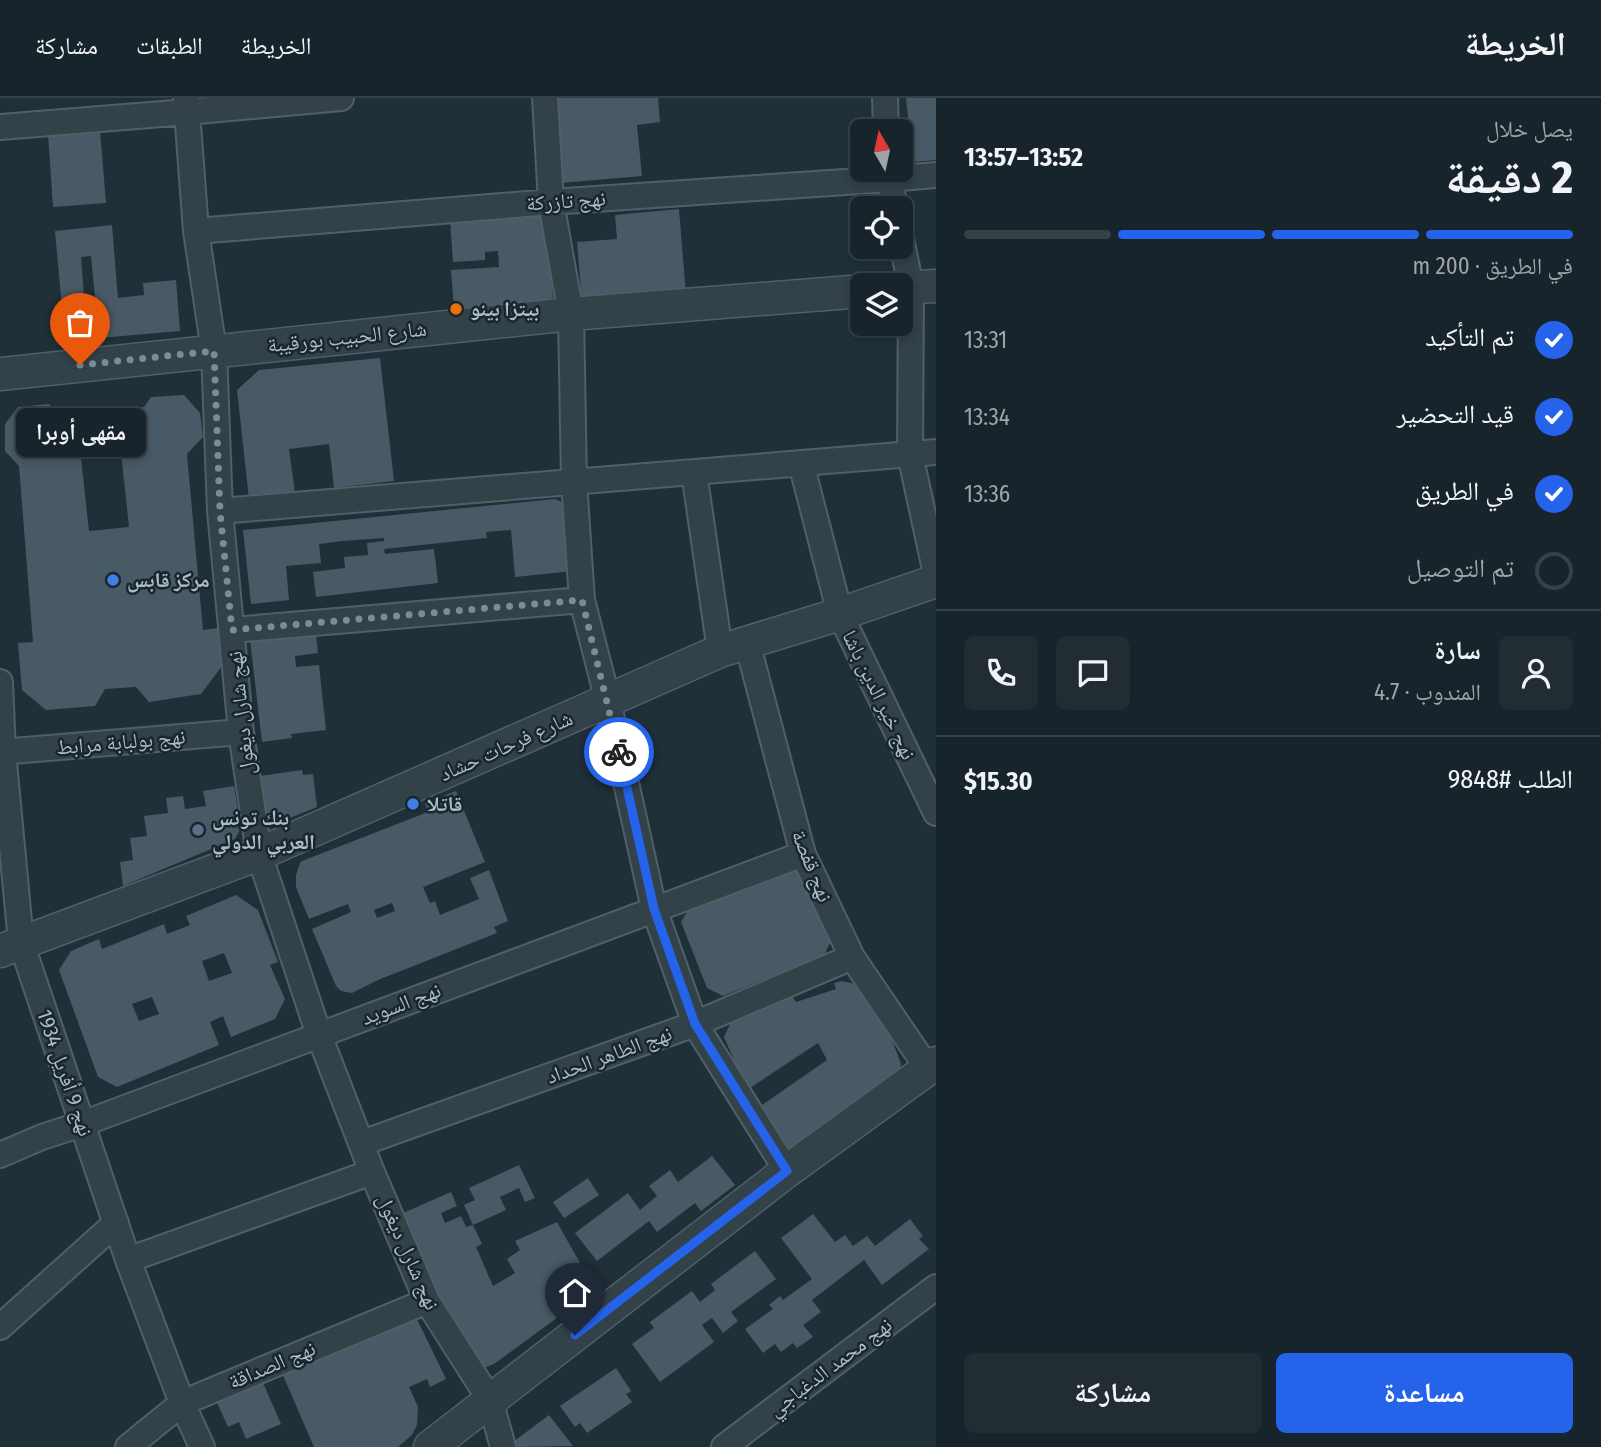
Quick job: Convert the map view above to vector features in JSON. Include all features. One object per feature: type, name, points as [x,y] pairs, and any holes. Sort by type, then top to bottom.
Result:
[{"type":"street","points":[[0,127],[187,105],[341,98]]},
{"type":"street","points":[[545,98],[551,202],[571,314],[574,482],[582,600],[608,701],[654,909],[695,1024],[787,1171]]},
{"type":"street","points":[[884,98],[885,119]]},
{"type":"street","name":"نهج شارل ديغول","points":[[187,105],[196,231],[214,351],[220,511],[241,732],[259,854],[319,1035],[372,1172],[427,1301],[490,1400],[503,1447]]},
{"type":"street","name":"نهج تازركة","points":[[914,175],[936,175]]},
{"type":"street","name":"نهج تازركة","points":[[196,231],[850,178]]},
{"type":"street","points":[[907,259],[916,287],[909,454],[936,574]]},
{"type":"street","name":"شارع الحبيب بورقيبة","points":[[0,374],[571,314],[850,292]]},
{"type":"street","points":[[220,511],[936,452]]},
{"type":"street","name":"نهج خير الدين باشا","points":[[801,463],[840,614],[936,813]]},
{"type":"street","name":"نهج قفصة","points":[[694,472],[733,646],[803,854],[852,957],[932,1066]]},
{"type":"street","name":"شارع فرحات حشاد","points":[[11,946],[259,854],[733,646],[840,614],[936,581]]},
{"type":"street","points":[[232,630],[582,600]]},
{"type":"street","name":"نهج 9 أفريل 1934","points":[[0,682],[11,946],[82,1124],[128,1260],[182,1403],[202,1447]]},
{"type":"street","name":"نهج بولبابة مرابط","points":[[1,752],[241,732]]},
{"type":"street","name":"نهج السويد","points":[[0,1155],[42,1137],[803,854]]},
{"type":"street","name":"نهج الطاهر الحداد","points":[[362,1143],[695,1024],[852,957]]},
{"type":"street","points":[[430,1447],[787,1171],[932,1066]]},
{"type":"street","points":[[128,1260],[372,1172]]},
{"type":"street","points":[[0,1327],[116,1223]]},
{"type":"street","name":"نهج محمد الدغباجي","points":[[724,1447],[936,1287]]},
{"type":"street","name":"نهج الصداقة","points":[[128,1447],[182,1403],[427,1301]]},
{"type":"building","points":[[554,98],[658,98],[660,122],[637,125],[642,176],[561,183]]},
{"type":"building","points":[[906,98],[936,98],[936,160],[914,162],[914,119],[908,119]]},
{"type":"building","points":[[100,130],[106,203],[53,207],[48,134]]},
{"type":"building","points":[[546,208],[555,324],[456,332],[451,270],[499,267],[498,251],[485,252],[485,260],[453,262],[450,220]]},
{"type":"building","points":[[679,209],[687,307],[583,316],[577,242],[617,239],[615,215]]},
{"type":"building","points":[[112,225],[118,298],[144,295],[143,283],[176,280],[180,331],[65,341],[55,231]],"holes":[[[91,256],[96,308],[85,309],[81,257]]]},
{"type":"building","points":[[380,358],[394,481],[334,488],[329,444],[289,449],[295,493],[249,499],[237,390],[259,370]]},
{"type":"building","name":"مركز قابس","points":[[184,395],[200,413],[203,437],[187,454],[203,630],[218,628],[222,666],[201,694],[149,702],[136,687],[105,689],[95,706],[46,710],[22,690],[18,643],[33,642],[19,466],[5,451],[5,424],[18,407],[49,404],[59,414],[144,407],[151,397]],"holes":[[[121,453],[129,527],[89,531],[81,458]]]},
{"type":"building","points":[[555,499],[564,504],[573,571],[515,577],[511,530],[486,532],[487,538],[384,549],[385,554],[434,549],[438,583],[316,597],[313,572],[345,568],[344,557],[368,555],[367,543],[384,541],[384,538],[342,541],[319,544],[321,563],[286,566],[289,600],[251,604],[243,530]]},
{"type":"building","points":[[316,633],[318,653],[295,656],[296,667],[319,665],[326,730],[291,734],[292,738],[262,742],[250,640]]},
{"type":"building","points":[[302,770],[303,775],[313,774],[317,807],[265,828],[260,776]]},
{"type":"building","points":[[234,786],[241,828],[235,839],[123,886],[120,862],[133,860],[130,838],[147,836],[144,816],[168,813],[166,798],[183,796],[185,809],[206,806],[203,791]]},
{"type":"building","points":[[456,791],[485,862],[423,887],[430,903],[435,901],[440,915],[479,899],[470,878],[489,870],[508,921],[494,927],[497,933],[352,993],[341,991],[336,986],[312,929],[351,912],[348,904],[309,919],[296,887],[300,863],[428,812],[425,803]],"holes":[[[392,903],[395,911],[377,918],[374,910]]]},
{"type":"building","points":[[785,866],[803,875],[833,937],[824,955],[723,996],[707,988],[681,922],[691,905]]},
{"type":"building","points":[[236,895],[258,910],[278,962],[270,965],[285,999],[275,1019],[231,1037],[223,1016],[210,1022],[219,1045],[117,1087],[98,1077],[59,970],[71,951],[99,939],[102,949],[164,924],[167,934],[190,925],[186,916]],"holes":[[[224,953],[232,973],[209,981],[202,961]],[[152,997],[159,1014],[139,1021],[132,1004]]]},
{"type":"building","points":[[842,981],[864,986],[889,1032],[901,1064],[897,1080],[785,1155],[752,1112],[827,1060],[818,1043],[747,1090],[724,1037],[734,1016],[743,1012],[745,1017],[792,996],[796,1002],[836,989],[834,983]]},
{"type":"building","points":[[712,1156],[735,1185],[701,1211],[695,1203],[657,1232],[649,1221],[597,1261],[575,1233],[628,1193],[640,1210],[657,1196],[649,1186],[670,1170],[678,1182]]},
{"type":"building","points":[[519,1165],[535,1198],[525,1202],[519,1188],[500,1197],[506,1210],[473,1225],[464,1205],[475,1200],[469,1188]]},
{"type":"building","points":[[588,1178],[599,1195],[564,1218],[553,1202]]},
{"type":"building","points":[[451,1192],[457,1206],[441,1213],[445,1223],[461,1216],[466,1227],[473,1225],[482,1244],[476,1247],[493,1286],[515,1273],[507,1259],[520,1250],[515,1241],[557,1222],[595,1290],[494,1364],[481,1369],[447,1315],[403,1213]]},
{"type":"building","points":[[813,1214],[835,1242],[845,1235],[853,1246],[867,1236],[875,1246],[910,1219],[923,1236],[919,1239],[929,1249],[882,1285],[864,1260],[812,1300],[821,1312],[803,1325],[813,1337],[797,1348],[793,1343],[781,1352],[775,1344],[763,1353],[745,1329],[773,1309],[769,1305],[780,1296],[783,1300],[812,1279],[781,1238]]},
{"type":"building","points":[[755,1251],[776,1279],[731,1312],[738,1321],[723,1333],[712,1318],[702,1325],[714,1342],[660,1382],[632,1344],[654,1328],[650,1322],[692,1291],[700,1302],[715,1290],[711,1284]]},
{"type":"building","points":[[416,1317],[446,1379],[430,1387],[427,1379],[409,1387],[418,1407],[417,1425],[412,1435],[398,1447],[314,1447],[282,1373]]},
{"type":"building","points":[[616,1368],[631,1391],[626,1394],[632,1402],[587,1433],[580,1423],[575,1427],[560,1406]]},
{"type":"building","points":[[261,1378],[281,1424],[246,1439],[239,1422],[228,1427],[215,1398]]},
{"type":"building","points":[[549,1415],[573,1446],[510,1447],[509,1445]]},
{"type":"way so far","points":[[80,365],[214,351],[220,511],[232,630],[582,600],[619,752]]},
{"type":"place","name":"بيتزا بينو","points":[[456,309]]},
{"type":"place","name":"مقهى أوبرا","points":[[80,365]]},
{"type":"place","name":"مركز قابس","points":[[113,580]]},
{"type":"place","name":"قاتلا","points":[[413,804]]},
{"type":"place","name":"بنك تونس العربي الدولي","points":[[198,830]]},
{"type":"route","points":[[575,1335],[787,1171],[695,1024],[654,909],[619,752]]}]
